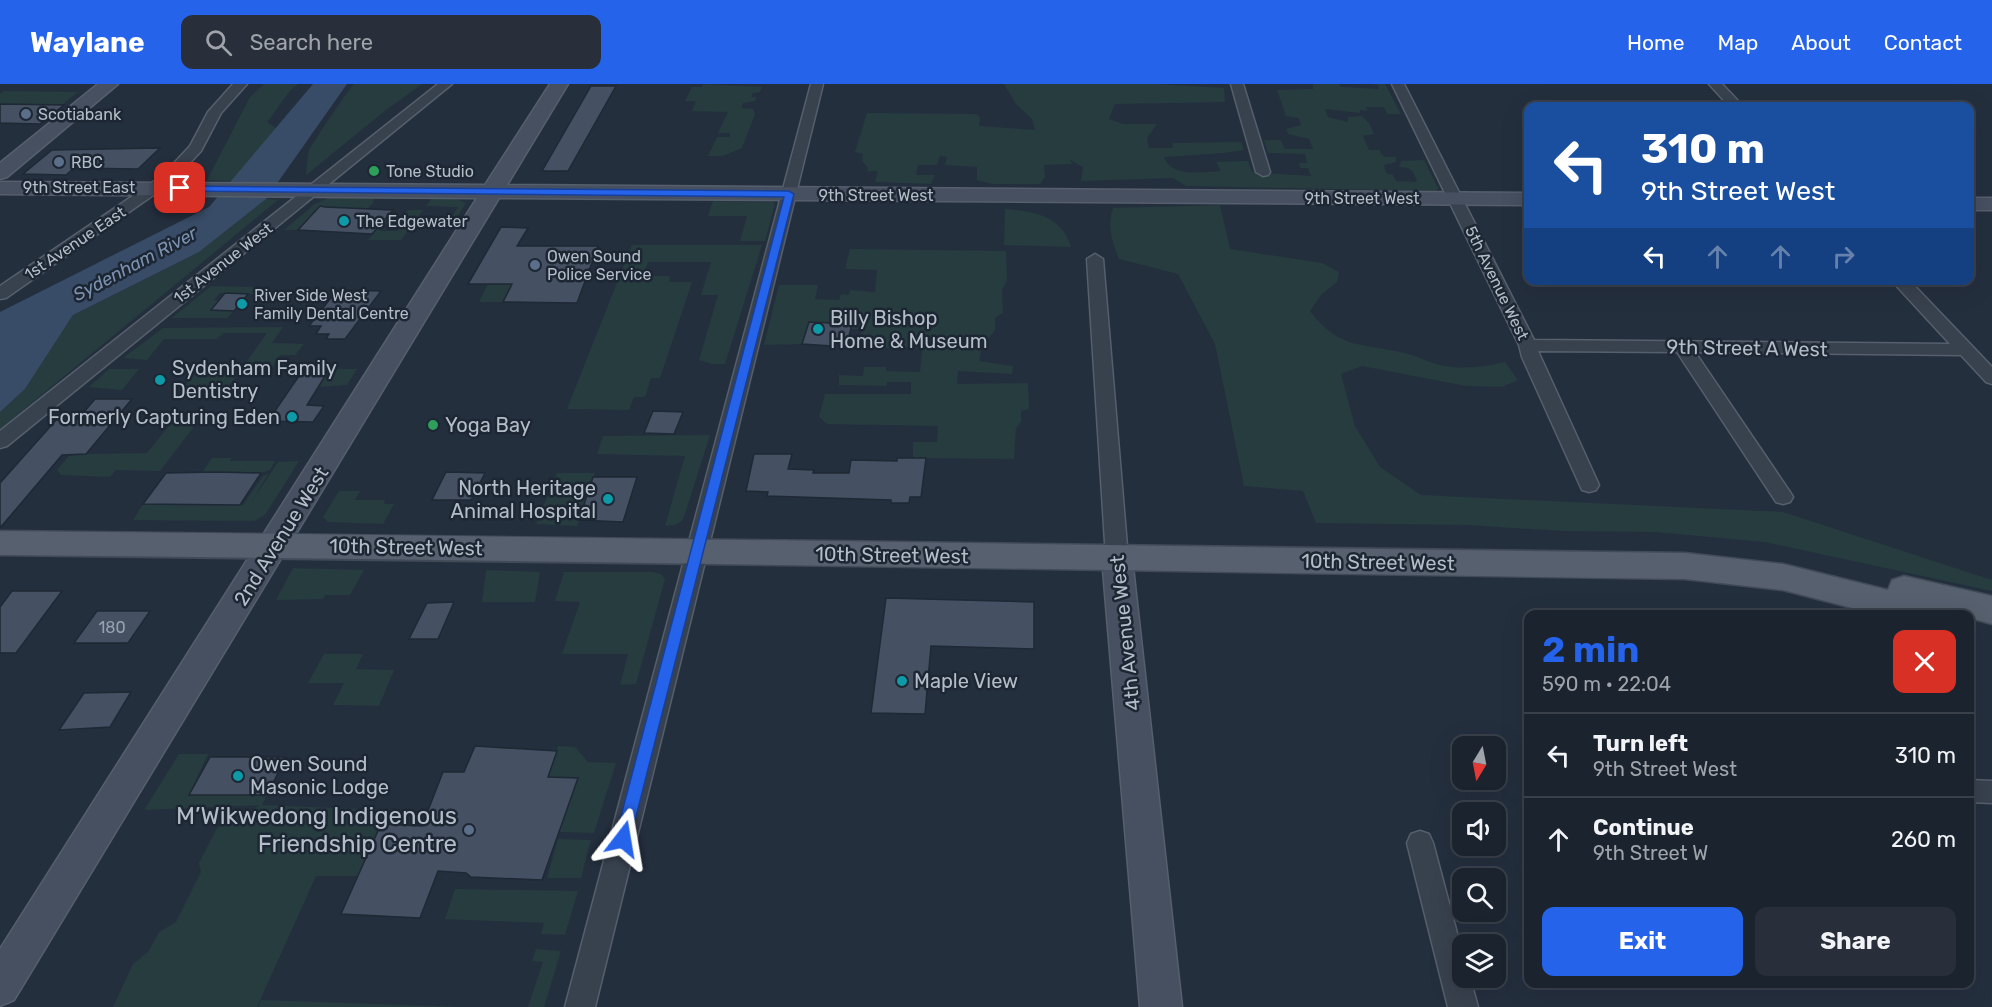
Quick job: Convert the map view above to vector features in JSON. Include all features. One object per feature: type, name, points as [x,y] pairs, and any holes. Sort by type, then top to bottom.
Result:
[{"type":"main road","name":"10th Street West","points":[[0,543],[457,547],[695,553],[1685,566],[1783,577],[1912,610]]},
{"type":"main road","name":"10th Street West","points":[[1783,577],[1832,576],[1885,585],[1992,610]]},
{"type":"main road","points":[[1974,627],[1992,633]]},
{"type":"street","points":[[0,173],[109,84]]},
{"type":"street","name":"1st Avenue East","points":[[0,294],[158,187],[196,148],[215,112],[241,84]]},
{"type":"street","name":"1st Avenue West","points":[[0,441],[446,84]]},
{"type":"street","name":"2nd Avenue West","points":[[0,986],[559,84]]},
{"type":"street","points":[[580,1007],[817,84]]},
{"type":"street","points":[[1237,84],[1263,172]]},
{"type":"street","name":"5th Avenue West","points":[[1398,84],[1528,345],[1531,357],[1588,485]]},
{"type":"street","points":[[1715,84],[1732,102]]},
{"type":"street","name":"9th Street East","points":[[0,188],[223,189]]},
{"type":"street","name":"9th Street West","points":[[223,189],[1524,199]]},
{"type":"street","points":[[1974,204],[1992,204]]},
{"type":"street","name":"4th Avenue West","points":[[1095,259],[1117,558],[1161,1007]]},
{"type":"street","points":[[1904,285],[1992,378]]},
{"type":"street","name":"9th Street A West","points":[[1528,345],[1966,350]]},
{"type":"street","points":[[1683,348],[1783,496]]},
{"type":"street","points":[[1974,791],[1992,792]]},
{"type":"street","points":[[1420,843],[1463,1007]]},
{"type":"green space","points":[[264,84],[298,84],[289,92],[267,122],[276,128],[232,181],[207,180],[250,97]]},
{"type":"green space","points":[[354,84],[422,84],[306,175],[311,147]]},
{"type":"green space","points":[[703,84],[762,87],[760,92],[753,93],[751,97],[756,97],[755,101],[743,103],[741,108],[753,109],[755,114],[742,148],[723,156],[708,156],[717,137],[730,137],[730,133],[718,133],[728,112],[692,111],[696,101],[685,101],[692,87],[702,87]]},
{"type":"green space","points":[[1004,84],[1157,84],[1224,88],[1225,102],[1115,104],[1109,119],[1123,124],[1157,124],[1147,138],[1149,148],[1173,148],[1172,143],[1241,142],[1244,150],[1164,157],[1168,164],[1180,171],[1197,173],[1221,171],[1216,162],[1248,161],[1252,172],[1311,176],[1308,168],[1300,168],[1299,163],[1307,163],[1305,154],[1268,153],[1264,140],[1281,140],[1285,149],[1313,149],[1309,139],[1288,134],[1286,129],[1301,125],[1299,118],[1286,116],[1277,90],[1313,89],[1313,84],[1339,84],[1341,87],[1379,89],[1378,85],[1371,84],[1385,84],[1401,114],[1387,114],[1384,107],[1366,107],[1367,111],[1360,110],[1360,113],[1325,109],[1328,117],[1348,122],[1348,117],[1362,116],[1369,123],[1374,134],[1363,136],[1369,150],[1379,150],[1384,157],[1396,157],[1396,162],[1384,165],[1386,173],[1393,175],[1396,181],[1417,182],[1411,170],[1399,167],[1401,161],[1424,160],[1438,188],[1436,191],[1186,186],[1173,178],[1081,181],[1083,167],[1069,159],[1073,164],[1044,165],[1045,177],[1040,184],[993,184],[977,180],[977,167],[945,165],[947,157],[940,156],[937,165],[918,165],[916,175],[935,175],[931,184],[875,182],[878,171],[867,171],[868,168],[862,161],[863,154],[855,152],[867,113],[976,114],[980,117],[979,126],[1035,130],[1032,119],[1016,104]]},
{"type":"green space","points":[[4,91],[78,92],[63,104],[0,104],[0,94]]},
{"type":"green space","points":[[328,198],[374,198],[373,203],[367,209],[320,206],[297,230],[284,230],[315,204]]},
{"type":"green space","points":[[432,198],[457,199],[466,203],[453,224],[439,224],[443,217],[452,217],[458,207],[426,206]]},
{"type":"green space","points":[[266,199],[278,200],[0,429],[0,412],[25,389],[73,315],[199,252]]},
{"type":"green space","points":[[713,201],[773,202],[775,204],[765,241],[740,241],[747,216],[708,216]]},
{"type":"green space","points":[[1220,205],[1230,249],[1322,263],[1339,272],[1337,282],[1321,295],[1310,311],[1331,333],[1352,343],[1404,353],[1448,367],[1472,367],[1505,362],[1518,380],[1502,387],[1466,386],[1362,366],[1341,374],[1355,426],[1380,467],[1421,495],[1783,512],[1992,580],[1992,591],[1765,542],[1655,532],[1564,531],[1467,525],[1316,523],[1303,491],[1244,486],[1215,344],[1178,274],[1119,259],[1114,246],[1110,227],[1113,208]]},
{"type":"green space","points":[[1005,209],[1026,211],[1046,217],[1061,228],[1071,247],[1004,245]]},
{"type":"green space","points":[[408,210],[423,210],[413,224],[384,224],[379,231],[409,229],[401,240],[368,240],[385,219],[401,219]]},
{"type":"green space","points":[[632,245],[762,245],[725,364],[712,364],[699,360],[718,295],[701,295],[711,262],[648,262],[643,276],[670,276],[669,282],[692,282],[660,378],[651,378],[645,397],[634,397],[629,410],[567,409]]},
{"type":"green space","points":[[850,249],[1006,251],[1007,280],[1002,290],[1003,313],[995,318],[995,330],[982,346],[979,361],[1013,366],[1012,374],[958,371],[957,384],[1028,383],[1029,409],[1021,411],[1021,422],[1016,428],[1014,459],[913,458],[913,442],[937,442],[938,426],[827,424],[819,417],[825,394],[911,394],[911,382],[887,382],[886,386],[839,385],[839,375],[863,376],[864,367],[886,367],[886,371],[920,372],[923,342],[899,348],[875,346],[859,341],[862,329],[851,329],[852,324],[809,322],[802,344],[764,345],[779,285],[818,285],[815,299],[839,300],[841,294],[849,295],[850,290],[875,292],[877,270],[845,269]]},
{"type":"green space","points":[[512,283],[503,302],[479,302],[488,284]]},
{"type":"green space","points":[[211,286],[260,287],[256,294],[220,293],[214,300],[218,301],[211,310],[234,311],[227,318],[172,318]]},
{"type":"green space","points":[[283,327],[272,343],[304,344],[295,355],[280,355],[271,369],[242,368],[267,333],[223,333],[217,339],[164,339],[147,360],[123,358],[163,328]]},
{"type":"green space","points":[[109,369],[139,369],[122,390],[89,387]]},
{"type":"green space","points":[[304,369],[357,369],[347,385],[319,387],[327,373],[301,373]]},
{"type":"green space","points":[[194,374],[238,374],[224,392],[181,392]]},
{"type":"green space","points":[[199,420],[160,471],[116,470],[110,477],[61,475],[57,470],[69,456],[79,454],[147,453],[173,421]]},
{"type":"green space","points":[[710,435],[684,517],[679,523],[671,525],[665,526],[685,456],[597,454],[603,436]]},
{"type":"green space","points":[[212,458],[231,458],[230,461],[275,461],[270,470],[261,473],[216,472],[193,504],[243,505],[263,476],[268,474],[252,501],[278,462],[299,461],[265,515],[254,521],[133,520],[143,504],[201,474]]},
{"type":"green space","points":[[557,473],[595,473],[577,526],[536,524]]},
{"type":"green space","points":[[339,491],[360,491],[355,500],[385,500],[384,504],[394,504],[383,524],[328,522],[323,517]]},
{"type":"green space","points":[[293,568],[364,570],[350,595],[325,595],[323,599],[276,600]]},
{"type":"green space","points":[[486,570],[540,572],[535,602],[482,602]]},
{"type":"green space","points":[[564,572],[653,572],[661,574],[665,579],[636,684],[620,685],[628,654],[562,654],[580,602],[555,601]]},
{"type":"green space","points":[[324,654],[363,654],[356,669],[394,670],[379,706],[333,705],[344,683],[308,683]]},
{"type":"green space","points":[[558,746],[575,747],[588,762],[616,763],[594,833],[559,832],[578,778],[548,777]]},
{"type":"green space","points":[[179,754],[208,754],[189,795],[267,795],[262,805],[386,810],[359,876],[316,876],[257,1007],[113,1007],[133,964],[148,952],[159,932],[176,922],[201,872],[199,863],[217,828],[260,805],[144,810]]},
{"type":"green space","points":[[558,839],[591,840],[581,878],[547,878]]},
{"type":"green space","points":[[455,889],[578,891],[565,935],[541,934],[544,923],[445,919]]},
{"type":"green space","points":[[536,949],[561,951],[544,1007],[528,1007],[543,962],[532,961]]},
{"type":"green space","points":[[261,1000],[465,1007],[258,1007]]},
{"type":"water","name":"Sydenham River","points":[[313,84],[347,84],[266,199],[199,252],[73,315],[25,389],[0,412],[0,312],[209,207]]},
{"type":"building","points":[[591,86],[616,86],[568,171],[542,171]]},
{"type":"building","name":"Scotiabank","points":[[0,104],[64,105],[40,124],[0,123]]},
{"type":"building","points":[[160,148],[138,169],[74,168],[66,175],[23,174],[52,150]]},
{"type":"building","name":"The Edgewater","points":[[320,206],[393,210],[372,234],[298,230]]},
{"type":"building","name":"Owen Sound Police Service","points":[[501,227],[528,228],[517,246],[598,246],[577,303],[503,302],[512,284],[468,284]]},
{"type":"building","points":[[337,290],[381,291],[345,339],[326,339],[329,334],[316,334],[321,326],[309,326]]},
{"type":"building","points":[[225,293],[248,294],[234,311],[211,310]]},
{"type":"building","name":"Billy Bishop Home & Museum","points":[[809,322],[852,324],[848,341],[834,340],[832,346],[802,344]]},
{"type":"building","points":[[301,373],[327,373],[307,405],[324,406],[313,422],[268,421]]},
{"type":"building","points":[[95,399],[132,399],[86,454],[62,455],[0,528],[0,483],[56,420],[78,419]]},
{"type":"building","points":[[653,411],[683,412],[674,434],[644,433]]},
{"type":"building","points":[[754,454],[792,454],[788,469],[814,470],[813,473],[849,473],[851,460],[897,461],[897,458],[926,458],[921,497],[910,497],[909,503],[891,503],[891,500],[767,496],[768,492],[746,491]]},
{"type":"building","points":[[446,472],[485,473],[471,500],[432,500]]},
{"type":"building","points":[[166,473],[261,473],[240,505],[143,504]]},
{"type":"building","name":"North Heritage Animal Hospital","points":[[593,477],[637,477],[623,522],[579,520]]},
{"type":"building","points":[[12,591],[62,591],[16,653],[0,653],[0,607]]},
{"type":"building","name":"Maple View","points":[[886,598],[1034,602],[1034,649],[931,646],[925,714],[871,713]]},
{"type":"building","points":[[454,602],[438,639],[409,639],[427,603]]},
{"type":"building","points":[[97,611],[150,611],[128,643],[74,643]]},
{"type":"building","points":[[131,692],[110,727],[59,730],[84,693]]},
{"type":"building","name":"M’Wikwedong Indigenous Friendship Centre","points":[[475,746],[557,751],[548,777],[578,778],[542,880],[471,877],[466,873],[438,871],[420,918],[341,914],[381,824],[422,826],[443,772],[464,772]]},
{"type":"building","name":"Owen Sound Masonic Lodge","points":[[210,757],[286,757],[267,795],[189,795]]},
{"type":"place","name":"Scotiabank","points":[[26,114]]},
{"type":"place","name":"RBC","points":[[59,162]]},
{"type":"place","name":"Tone Studio","points":[[374,171]]},
{"type":"place","name":"The Edgewater","points":[[344,221]]},
{"type":"place","name":"Owen Sound Police Service","points":[[535,265]]},
{"type":"place","name":"River Side West Family Dental Centre","points":[[242,304]]},
{"type":"place","name":"Billy Bishop Home & Museum","points":[[818,329]]},
{"type":"place","name":"Sydenham Family Dentistry","points":[[160,380]]},
{"type":"place","name":"Formerly Capturing Eden","points":[[292,417]]},
{"type":"place","name":"Yoga Bay","points":[[433,425]]},
{"type":"place","name":"North Heritage Animal Hospital","points":[[608,499]]},
{"type":"place","name":"Maple View","points":[[902,681]]},
{"type":"place","name":"Owen Sound Masonic Lodge","points":[[238,776]]},
{"type":"place","name":"M’Wikwedong Indigenous Friendship Centre","points":[[469,830]]},
{"type":"route","points":[[180,188],[789,194],[623,839]]}]
